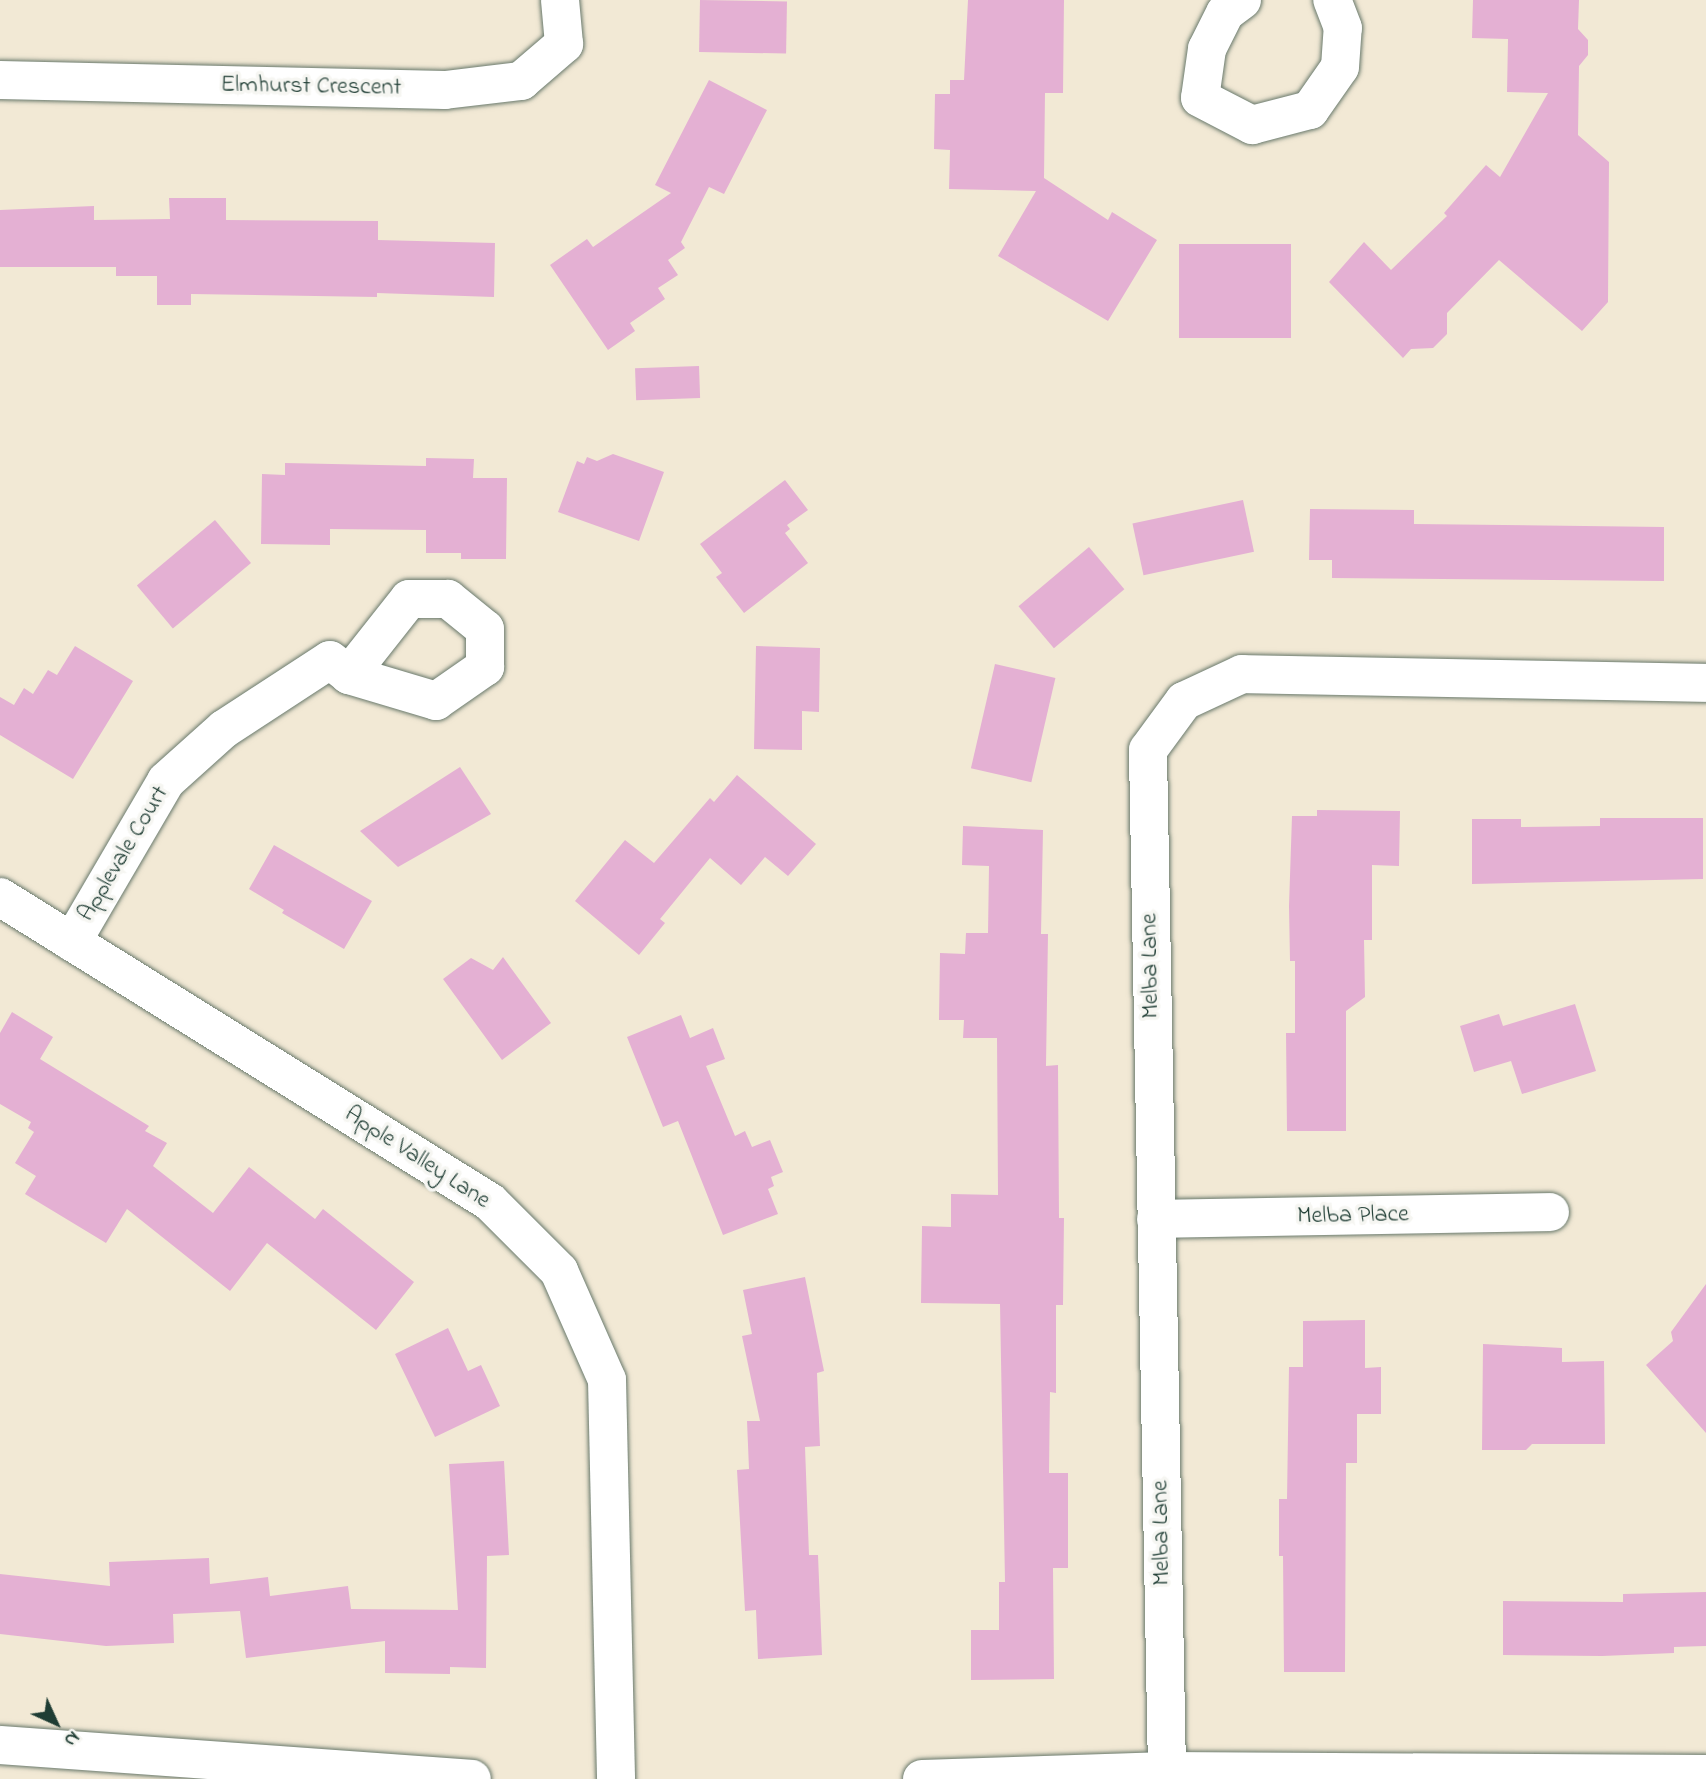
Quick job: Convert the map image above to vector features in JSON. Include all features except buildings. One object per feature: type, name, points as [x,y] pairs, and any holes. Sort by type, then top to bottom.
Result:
[{"type":"street","name":"Elmhurst Crescent","points":[[0,80],[445,90],[521,81],[564,44],[560,0]]},
{"type":"street","points":[[1242,0],[1225,12],[1207,49],[1200,98],[1252,125],[1310,110],[1340,67],[1343,28],[1332,0]]},
{"type":"street","name":"Applevale Court","points":[[72,942],[166,781],[224,729],[330,660],[349,675]]},
{"type":"street","name":"Melba Lane","points":[[1167,1771],[1148,750],[1184,701],[1242,674],[1706,683]]},
{"type":"street","name":"Apple Valley Lane","points":[[0,897],[490,1202],[559,1271],[607,1380],[616,1779]]},
{"type":"street","name":"Melba Place","points":[[1156,1219],[1550,1212]]},
{"type":"street","points":[[0,1745],[472,1779]]},
{"type":"street","points":[[922,1779],[1167,1771],[1706,1774]]}]
